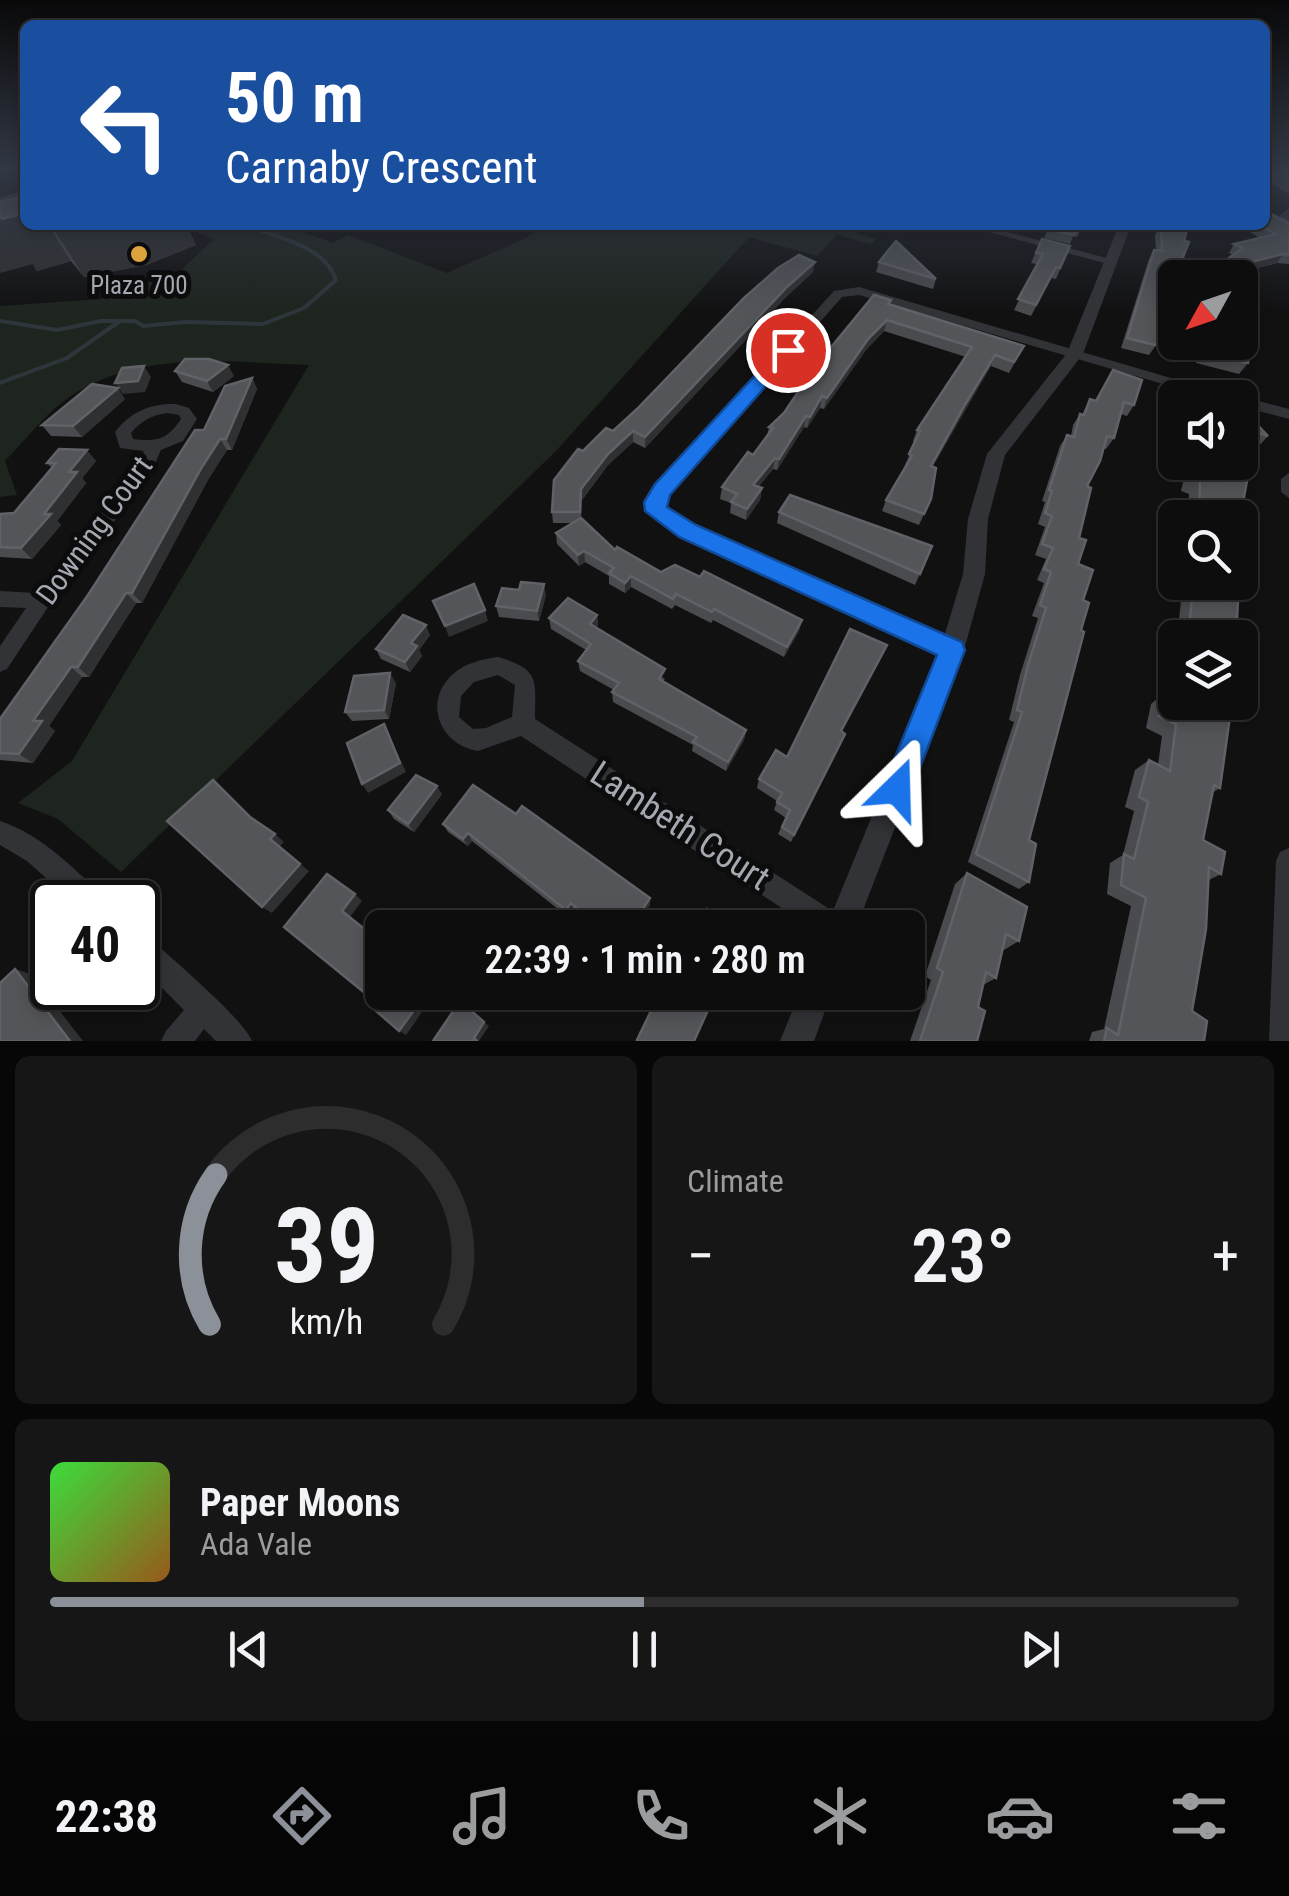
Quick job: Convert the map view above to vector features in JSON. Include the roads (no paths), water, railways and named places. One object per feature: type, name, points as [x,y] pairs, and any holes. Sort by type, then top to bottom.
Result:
[{"type":"street","points":[[988,230],[1112,261]]},
{"type":"street","points":[[846,910],[952,650],[974,574],[978,519],[996,454],[1075,354],[1122,230]]},
{"type":"street","points":[[952,650],[676,525],[656,511],[655,502],[838,294],[860,291],[1166,380]]},
{"type":"street","points":[[1258,405],[1289,414]]},
{"type":"street","name":"Downing Court","points":[[0,663],[41,601],[144,471],[154,447]]},
{"type":"street","points":[[1289,479],[1289,492]]},
{"type":"street","points":[[0,599],[41,601]]},
{"type":"street","name":"Lambeth Court","points":[[524,725],[811,910]]},
{"type":"street","points":[[0,832],[10,835],[68,880]]},
{"type":"street","points":[[1284,1041],[1289,861]]},
{"type":"street","points":[[160,967],[237,1041]]},
{"type":"street","points":[[176,1041],[204,1008]]},
{"type":"street","points":[[797,1041],[809,1010]]},
{"type":"waterway","points":[[120,321],[135,321],[143,326],[185,322],[263,324],[304,308],[336,280],[330,268],[310,250],[258,230]]},
{"type":"waterway","points":[[0,321],[57,330],[120,321]]},
{"type":"waterway","points":[[0,383],[67,358],[120,321]]},
{"type":"place","name":"Plaza 700","points":[[139,254]]}]
